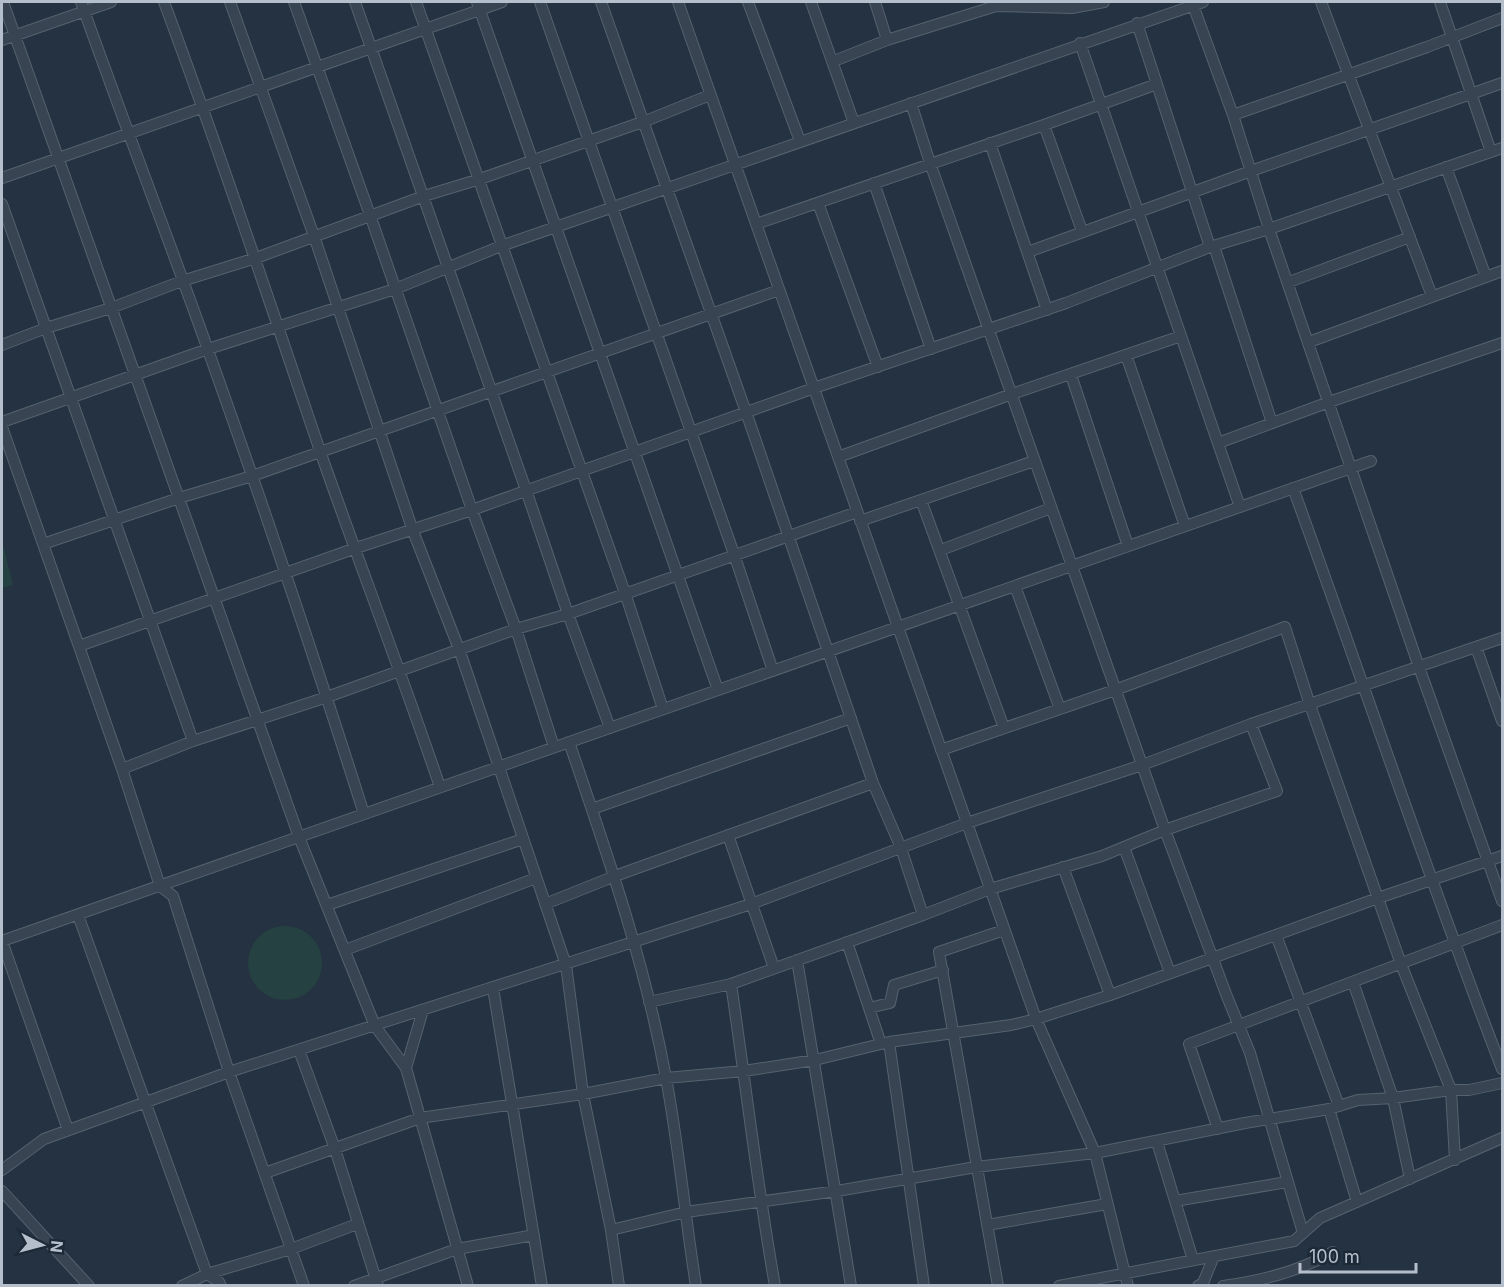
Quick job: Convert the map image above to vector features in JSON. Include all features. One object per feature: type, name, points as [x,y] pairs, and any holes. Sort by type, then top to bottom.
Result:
[{"type":"street","points":[[3,2],[299,837],[375,1026],[406,1068],[468,1286]]},
{"type":"street","points":[[2,40],[82,6],[111,2]]},
{"type":"street","points":[[164,2],[256,258],[320,452],[440,787]]},
{"type":"street","points":[[230,2],[314,236],[413,531],[459,649],[566,965],[583,1094],[611,1230],[619,1286]]},
{"type":"street","points":[[294,2],[516,629],[554,747]]},
{"type":"street","points":[[355,2],[568,614],[610,728]]},
{"type":"street","points":[[417,2],[625,593],[663,709]]},
{"type":"street","points":[[2,178],[371,48],[479,5],[502,2]]},
{"type":"street","points":[[540,2],[734,554],[772,671]]},
{"type":"street","points":[[601,2],[746,412],[873,783],[901,848],[923,915]]},
{"type":"street","points":[[678,2],[1036,1019],[1095,1153],[1128,1286]]},
{"type":"street","points":[[748,2],[800,141]]},
{"type":"street","points":[[812,2],[854,123]]},
{"type":"street","points":[[875,2],[887,40]]},
{"type":"street","points":[[834,61],[887,40],[996,6],[1072,8],[1104,2]]},
{"type":"street","points":[[1321,2],[1432,297]]},
{"type":"street","points":[[1440,2],[1491,152]]},
{"type":"street","points":[[2,422],[208,349],[395,289],[501,246],[1137,23],[1175,6],[1198,3],[1269,229],[1419,667],[1503,901]]},
{"type":"street","points":[[479,5],[718,690]]},
{"type":"street","points":[[82,6],[208,349],[327,698],[364,814]]},
{"type":"street","points":[[1233,115],[1503,18]]},
{"type":"street","points":[[1137,23],[1192,192],[1272,423]]},
{"type":"street","points":[[1080,43],[1240,507]]},
{"type":"street","points":[[1028,252],[1503,83]]},
{"type":"street","points":[[756,224],[1157,84]]},
{"type":"street","points":[[2,345],[182,281],[256,258],[424,196],[480,179],[710,95]]},
{"type":"street","points":[[911,102],[930,163],[1115,690],[1165,830],[1240,1025],[1264,1095],[1268,1119],[1303,1233]]},
{"type":"street","points":[[1044,125],[1082,231]]},
{"type":"street","points":[[990,143],[1047,309]]},
{"type":"street","points":[[79,645],[356,548],[413,531],[691,431],[1047,309],[1212,247],[1503,148]]},
{"type":"street","points":[[1446,167],[1486,277]]},
{"type":"street","points":[[874,183],[931,349]]},
{"type":"street","points":[[818,203],[878,367]]},
{"type":"street","points":[[2,204],[193,741]]},
{"type":"street","points":[[1289,282],[1410,237]]},
{"type":"street","points":[[1309,342],[1503,271]]},
{"type":"street","points":[[43,544],[252,476],[779,290]]},
{"type":"street","points":[[838,457],[1181,336]]},
{"type":"street","points":[[1218,443],[1329,402],[1503,343]]},
{"type":"street","points":[[1126,355],[1185,526]]},
{"type":"street","points":[[1071,375],[1128,546]]},
{"type":"street","points":[[2,427],[122,769],[160,886],[173,896],[229,1072],[304,1286]]},
{"type":"street","points":[[122,769],[193,741],[327,698],[459,649],[568,614],[734,554],[921,500],[1034,461]]},
{"type":"street","points":[[68,1130],[2,941],[1371,461]]},
{"type":"street","points":[[1293,488],[1365,686],[1454,944],[1499,1046],[1503,1069]]},
{"type":"street","points":[[921,500],[1004,728]]},
{"type":"street","points":[[940,549],[1051,508]]},
{"type":"street","points":[[1015,586],[1060,709]]},
{"type":"street","points":[[941,750],[1115,690],[1284,627],[1401,964],[1451,1090],[1455,1160]]},
{"type":"street","points":[[2,1170],[44,1138],[146,1101],[229,1072],[752,904],[967,823],[1142,765],[1251,724],[1503,638]]},
{"type":"street","points":[[1476,647],[1503,721]]},
{"type":"street","points":[[592,809],[851,718]]},
{"type":"street","points":[[649,1002],[731,984],[990,889],[1124,847],[1165,830],[1277,791],[1251,724]]},
{"type":"street","points":[[569,742],[615,876],[635,943],[649,1002],[666,1078],[696,1286]]},
{"type":"street","points":[[545,904],[615,876],[873,783]]},
{"type":"street","points":[[728,835],[774,968]]},
{"type":"street","points":[[327,905],[523,839]]},
{"type":"street","points":[[1124,847],[1170,973]]},
{"type":"street","points":[[264,1173],[420,1118],[583,1094],[666,1078],[744,1071],[815,1060],[885,1043],[1036,1019],[1503,856]]},
{"type":"street","points":[[1063,867],[1110,995]]},
{"type":"street","points":[[345,950],[537,878]]},
{"type":"street","points":[[78,915],[207,1274],[219,1281],[221,1286]]},
{"type":"street","points":[[1218,1129],[1189,1044],[1503,926]]},
{"type":"street","points":[[998,1286],[939,952],[1004,930]]},
{"type":"street","points":[[1276,935],[1334,1108],[1357,1202]]},
{"type":"street","points":[[847,942],[869,1008],[885,1043],[909,1180],[924,1286]]},
{"type":"street","points":[[797,960],[851,1286]]},
{"type":"street","points":[[869,1008],[890,1003],[894,985],[943,970]]},
{"type":"street","points":[[1353,982],[1393,1098],[1410,1179]]},
{"type":"street","points":[[731,984],[760,1202],[775,1286]]},
{"type":"street","points":[[493,988],[542,1286]]},
{"type":"street","points":[[406,1068],[423,1010]]},
{"type":"street","points":[[299,1050],[335,1149],[377,1282]]},
{"type":"street","points":[[611,1230],[686,1212],[909,1180],[976,1167],[1095,1153],[1334,1108],[1358,1100],[1469,1090],[1503,1083]]},
{"type":"street","points":[[1059,1286],[1294,1241],[1320,1218],[1503,1138]]},
{"type":"street","points":[[1157,1142],[1193,1260]]},
{"type":"street","points":[[1175,1201],[1287,1182]]},
{"type":"street","points":[[2,1193],[89,1286]]},
{"type":"street","points":[[987,1225],[1107,1204]]},
{"type":"street","points":[[182,1286],[207,1274],[291,1249],[357,1224]]},
{"type":"street","points":[[354,1286],[377,1282],[457,1249],[534,1235]]},
{"type":"street","points":[[1224,1286],[1272,1277],[1318,1261],[1333,1252]]},
{"type":"street","points":[[1198,1286],[1203,1283],[1214,1256]]},
{"type":"green space","points":[[2,540],[13,585],[2,588]]},
{"type":"green space","points":[[285,926],[299,929],[311,937],[319,949],[322,963],[319,977],[311,989],[299,997],[285,1000],[271,997],[259,989],[251,977],[248,963],[251,949],[259,937],[271,929]]}]
